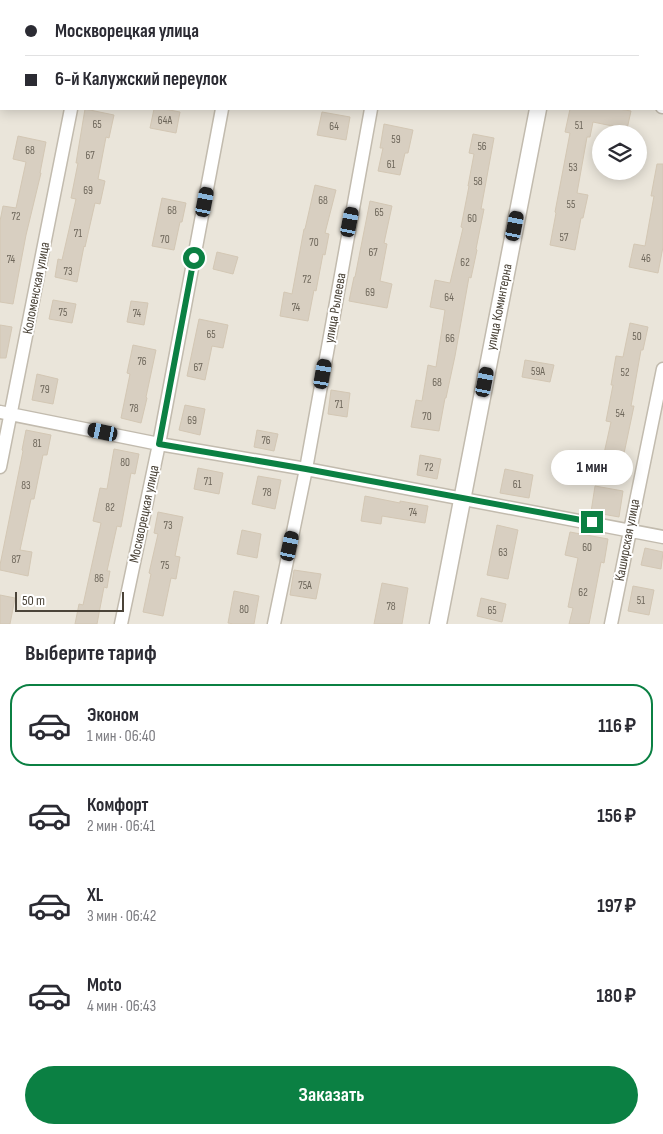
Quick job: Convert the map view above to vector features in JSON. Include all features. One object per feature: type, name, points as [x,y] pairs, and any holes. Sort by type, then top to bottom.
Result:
[{"type":"street","name":"Коломенская улица","points":[[0,467],[6,412],[71,110]]},
{"type":"street","name":"Москворецкая улица","points":[[122,624],[159,444],[222,110]]},
{"type":"street","name":"улица Рылеева","points":[[274,624],[306,469],[371,110]]},
{"type":"street","name":"улица Коминтерна","points":[[438,624],[538,110]]},
{"type":"street","name":"Каширская улица","points":[[611,624],[663,369]]},
{"type":"street","points":[[6,412],[159,444],[306,469],[663,536]]},
{"type":"shaded area","points":[[0,110],[663,110],[663,624],[0,624]]},
{"type":"building","points":[[85,110],[114,115],[109,138],[106,137],[98,179],[105,181],[100,204],[95,203],[77,282],[55,277],[58,259],[62,260],[76,199],[71,198],[78,163],[76,163]]},
{"type":"building","points":[[154,110],[180,112],[176,133],[150,128]]},
{"type":"building","points":[[570,110],[631,111],[628,125],[608,125],[593,122],[590,137],[587,137],[577,193],[588,195],[583,218],[581,218],[575,250],[550,245],[570,133],[565,132]]},
{"type":"building","points":[[322,112],[350,117],[346,140],[317,135]]},
{"type":"building","points":[[384,124],[413,130],[408,153],[405,153],[400,175],[378,171],[383,148],[380,148]]},
{"type":"building","points":[[473,134],[494,138],[481,209],[484,209],[477,250],[471,278],[469,277],[455,356],[439,431],[411,427],[416,400],[422,401],[428,365],[436,367],[445,310],[430,307],[435,280],[450,283],[463,228],[461,227],[474,154],[469,153]]},
{"type":"building","points":[[18,136],[46,142],[13,304],[0,302],[0,221],[3,206],[16,208],[26,162],[13,159]]},
{"type":"building","points":[[657,164],[663,164],[663,247],[658,273],[629,267],[634,244],[645,246],[654,196],[651,196]]},
{"type":"building","points":[[315,185],[336,190],[325,233],[329,234],[325,255],[323,254],[308,321],[280,316],[284,292],[292,294],[304,229]]},
{"type":"building","points":[[162,198],[186,203],[174,250],[152,246]]},
{"type":"building","points":[[370,201],[392,206],[384,243],[387,244],[380,281],[392,284],[387,308],[349,301]]},
{"type":"building","points":[[217,252],[238,257],[233,274],[213,269]]},
{"type":"building","points":[[53,300],[76,304],[72,323],[49,319]]},
{"type":"building","points":[[131,301],[148,303],[144,325],[127,322]]},
{"type":"building","points":[[199,319],[228,325],[223,348],[212,346],[205,380],[187,376]]},
{"type":"building","points":[[630,323],[648,327],[643,350],[641,350],[631,406],[634,406],[622,463],[603,458],[611,422],[606,421],[616,356],[623,357]]},
{"type":"building","points":[[0,325],[12,327],[6,358],[0,358]]},
{"type":"building","points":[[133,345],[156,350],[141,423],[121,418],[130,374],[127,373]]},
{"type":"building","points":[[525,360],[554,365],[550,382],[522,377]]},
{"type":"building","points":[[37,374],[58,379],[53,404],[32,400]]},
{"type":"building","points":[[331,390],[350,393],[347,417],[328,414]]},
{"type":"building","points":[[185,405],[205,409],[200,435],[179,430]]},
{"type":"building","points":[[26,430],[51,435],[47,455],[43,455],[34,499],[31,499],[20,550],[32,552],[28,576],[0,570]]},
{"type":"building","points":[[257,430],[278,434],[274,451],[254,447]]},
{"type":"building","points":[[114,449],[139,454],[135,474],[131,473],[121,527],[117,526],[107,571],[110,571],[107,588],[104,587],[97,624],[75,624],[79,604],[83,605],[101,523],[93,521],[100,488],[107,489]]},
{"type":"building","points":[[420,455],[441,459],[437,479],[417,475]]},
{"type":"building","points":[[198,468],[223,473],[219,494],[194,489]]},
{"type":"building","points":[[505,469],[533,475],[529,498],[500,493]]},
{"type":"building","points":[[258,476],[281,480],[275,509],[252,504]]},
{"type":"building","points":[[595,486],[623,491],[619,517],[591,512]]},
{"type":"building","points":[[365,496],[428,506],[425,523],[382,516],[381,524],[361,521]]},
{"type":"building","points":[[158,512],[183,517],[175,556],[180,557],[176,579],[171,578],[163,616],[143,612],[158,534],[154,533]]},
{"type":"building","points":[[497,525],[518,530],[508,579],[487,575]]},
{"type":"building","points":[[242,530],[261,534],[257,558],[237,554]]},
{"type":"building","points":[[570,532],[608,539],[604,563],[601,562],[589,624],[569,624],[573,608],[568,607],[578,558],[565,555]]},
{"type":"building","points":[[645,548],[663,552],[661,569],[641,565]]},
{"type":"building","points":[[294,570],[321,574],[316,599],[290,595]]},
{"type":"building","points":[[382,583],[408,588],[402,624],[374,624]]},
{"type":"building","points":[[633,586],[654,590],[649,615],[628,611]]},
{"type":"building","points":[[234,591],[259,596],[254,624],[228,623]]},
{"type":"building","points":[[0,595],[15,598],[10,624],[0,624]]},
{"type":"building","points":[[481,598],[506,604],[502,622],[477,616]]},
{"type":"route","points":[[194,258],[159,444],[592,522]]}]
